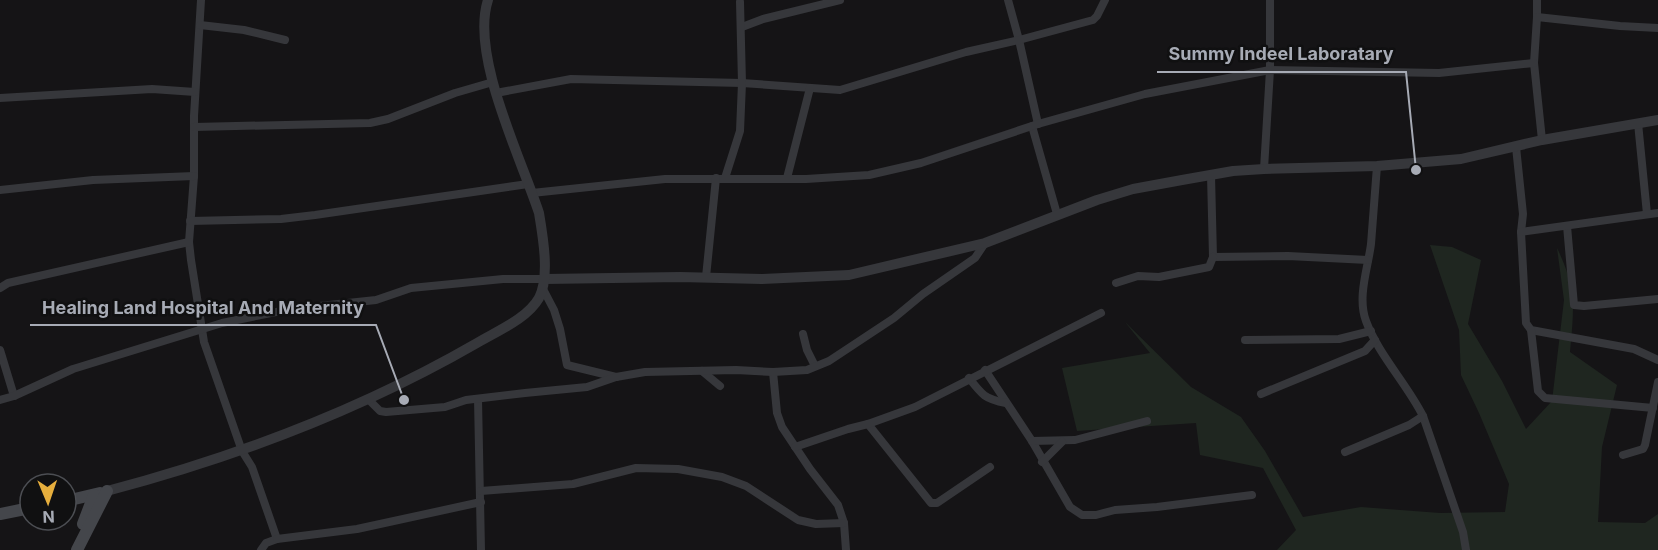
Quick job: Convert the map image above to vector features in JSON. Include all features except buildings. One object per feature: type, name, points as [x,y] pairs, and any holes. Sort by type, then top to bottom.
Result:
[{"type":"main road","points":[[78,498],[107,491]]},
{"type":"main road","points":[[77,550],[107,491]]},
{"type":"main road","points":[[70,550],[88,514],[94,495]]},
{"type":"main road","points":[[78,502],[88,514]]},
{"type":"main road","points":[[0,514],[18,510]]},
{"type":"street","points":[[201,0],[189,242],[201,331],[277,539]]},
{"type":"street","points":[[742,27],[763,19],[840,0]]},
{"type":"street","points":[[1008,0],[1057,214]]},
{"type":"street","points":[[195,127],[370,123],[388,119],[455,93],[571,80],[742,83],[840,90],[966,52],[1093,20],[1105,0]]},
{"type":"street","points":[[1264,169],[1270,70],[1270,0]]},
{"type":"street","points":[[1537,0],[1534,63],[1542,140]]},
{"type":"street","points":[[488,2],[484,40],[486,57],[541,227],[544,284],[560,328],[567,365],[616,377]]},
{"type":"street","points":[[706,277],[720,178],[740,131],[742,27],[740,2]]},
{"type":"street","points":[[1537,16],[1658,28]]},
{"type":"street","points":[[200,25],[244,30],[285,40]]},
{"type":"street","points":[[190,221],[281,219],[530,189],[665,179],[787,178],[869,174],[899,169],[1035,125],[1146,94],[1270,70],[1439,73],[1534,63]]},
{"type":"street","points":[[787,178],[810,88]]},
{"type":"street","points":[[0,98],[152,89],[195,92]]},
{"type":"street","points":[[0,400],[15,396],[73,369],[222,323],[291,309],[376,300],[411,288],[503,279],[544,284],[706,277],[762,279],[849,274],[985,243],[1057,214],[1133,189],[1211,175],[1264,169],[1377,166],[1461,159],[1542,140],[1658,120]]},
{"type":"street","points":[[1638,123],[1647,214]]},
{"type":"street","points":[[1516,147],[1523,214],[1521,232],[1526,323],[1531,330],[1538,391],[1545,398],[1653,408]]},
{"type":"street","points":[[1377,166],[1363,306],[1366,322],[1423,416],[1463,532],[1466,550]]},
{"type":"street","points":[[1116,283],[1138,276],[1159,277],[1209,267],[1213,257],[1211,175]]},
{"type":"street","points":[[0,190],[93,180],[194,176]]},
{"type":"street","points":[[1521,232],[1658,213]]},
{"type":"street","points":[[1567,226],[1574,305],[1658,299]]},
{"type":"street","points":[[0,288],[8,283],[189,242]]},
{"type":"street","points":[[369,400],[380,411],[386,412],[445,407],[478,399],[587,387],[616,377],[654,371],[792,372],[829,361],[894,318],[923,294],[975,258],[985,243]]},
{"type":"street","points":[[1213,257],[1288,256],[1368,260]]},
{"type":"street","points":[[107,491],[176,473],[243,451],[369,400],[514,321],[538,300],[544,284]]},
{"type":"street","points":[[795,447],[915,407],[1101,313]]},
{"type":"street","points":[[1531,330],[1634,349],[1658,360]]},
{"type":"street","points":[[1245,340],[1339,339],[1371,331]]},
{"type":"street","points":[[804,334],[807,350],[815,366]]},
{"type":"street","points":[[1261,394],[1365,351],[1376,340]]},
{"type":"street","points":[[0,350],[15,396]]},
{"type":"street","points":[[985,370],[1032,441],[1042,462],[1070,507],[1082,515],[1252,495]]},
{"type":"street","points":[[702,371],[720,386]]},
{"type":"street","points":[[773,372],[777,413],[782,427],[838,505],[844,523],[846,550]]},
{"type":"street","points":[[969,378],[989,400],[1006,402]]},
{"type":"street","points":[[1623,455],[1643,449],[1655,418],[1653,408],[1658,382]]},
{"type":"street","points":[[478,399],[481,550]]},
{"type":"street","points":[[1345,452],[1409,425],[1423,416]]},
{"type":"street","points":[[1032,441],[1076,440],[1147,421]]},
{"type":"street","points":[[868,424],[931,503],[937,503],[990,467]]},
{"type":"street","points":[[1042,462],[1062,442]]},
{"type":"street","points":[[481,491],[573,484],[636,468],[678,469],[722,477],[746,486],[798,520],[807,523],[844,523]]},
{"type":"street","points":[[261,550],[266,543],[277,539],[357,529],[481,502]]},
{"type":"shaded area","points":[[1430,245],[1452,247],[1481,260],[1468,324],[1502,381],[1526,429],[1552,401],[1564,300],[1557,248],[1571,287],[1570,352],[1617,385],[1602,447],[1598,522],[1645,523],[1658,514],[1658,550],[1277,550],[1296,530],[1263,468],[1200,455],[1196,423],[1077,431],[1062,368],[1150,353],[1125,322],[1191,387],[1241,417],[1265,451],[1303,517],[1361,507],[1440,513],[1505,512],[1509,484],[1461,375],[1459,330]]},
{"type":"place","name":"Summy Indeel Laboratary","points":[[1416,170]]},
{"type":"place","name":"Healing Land Hospital And Maternity","points":[[404,400]]}]
